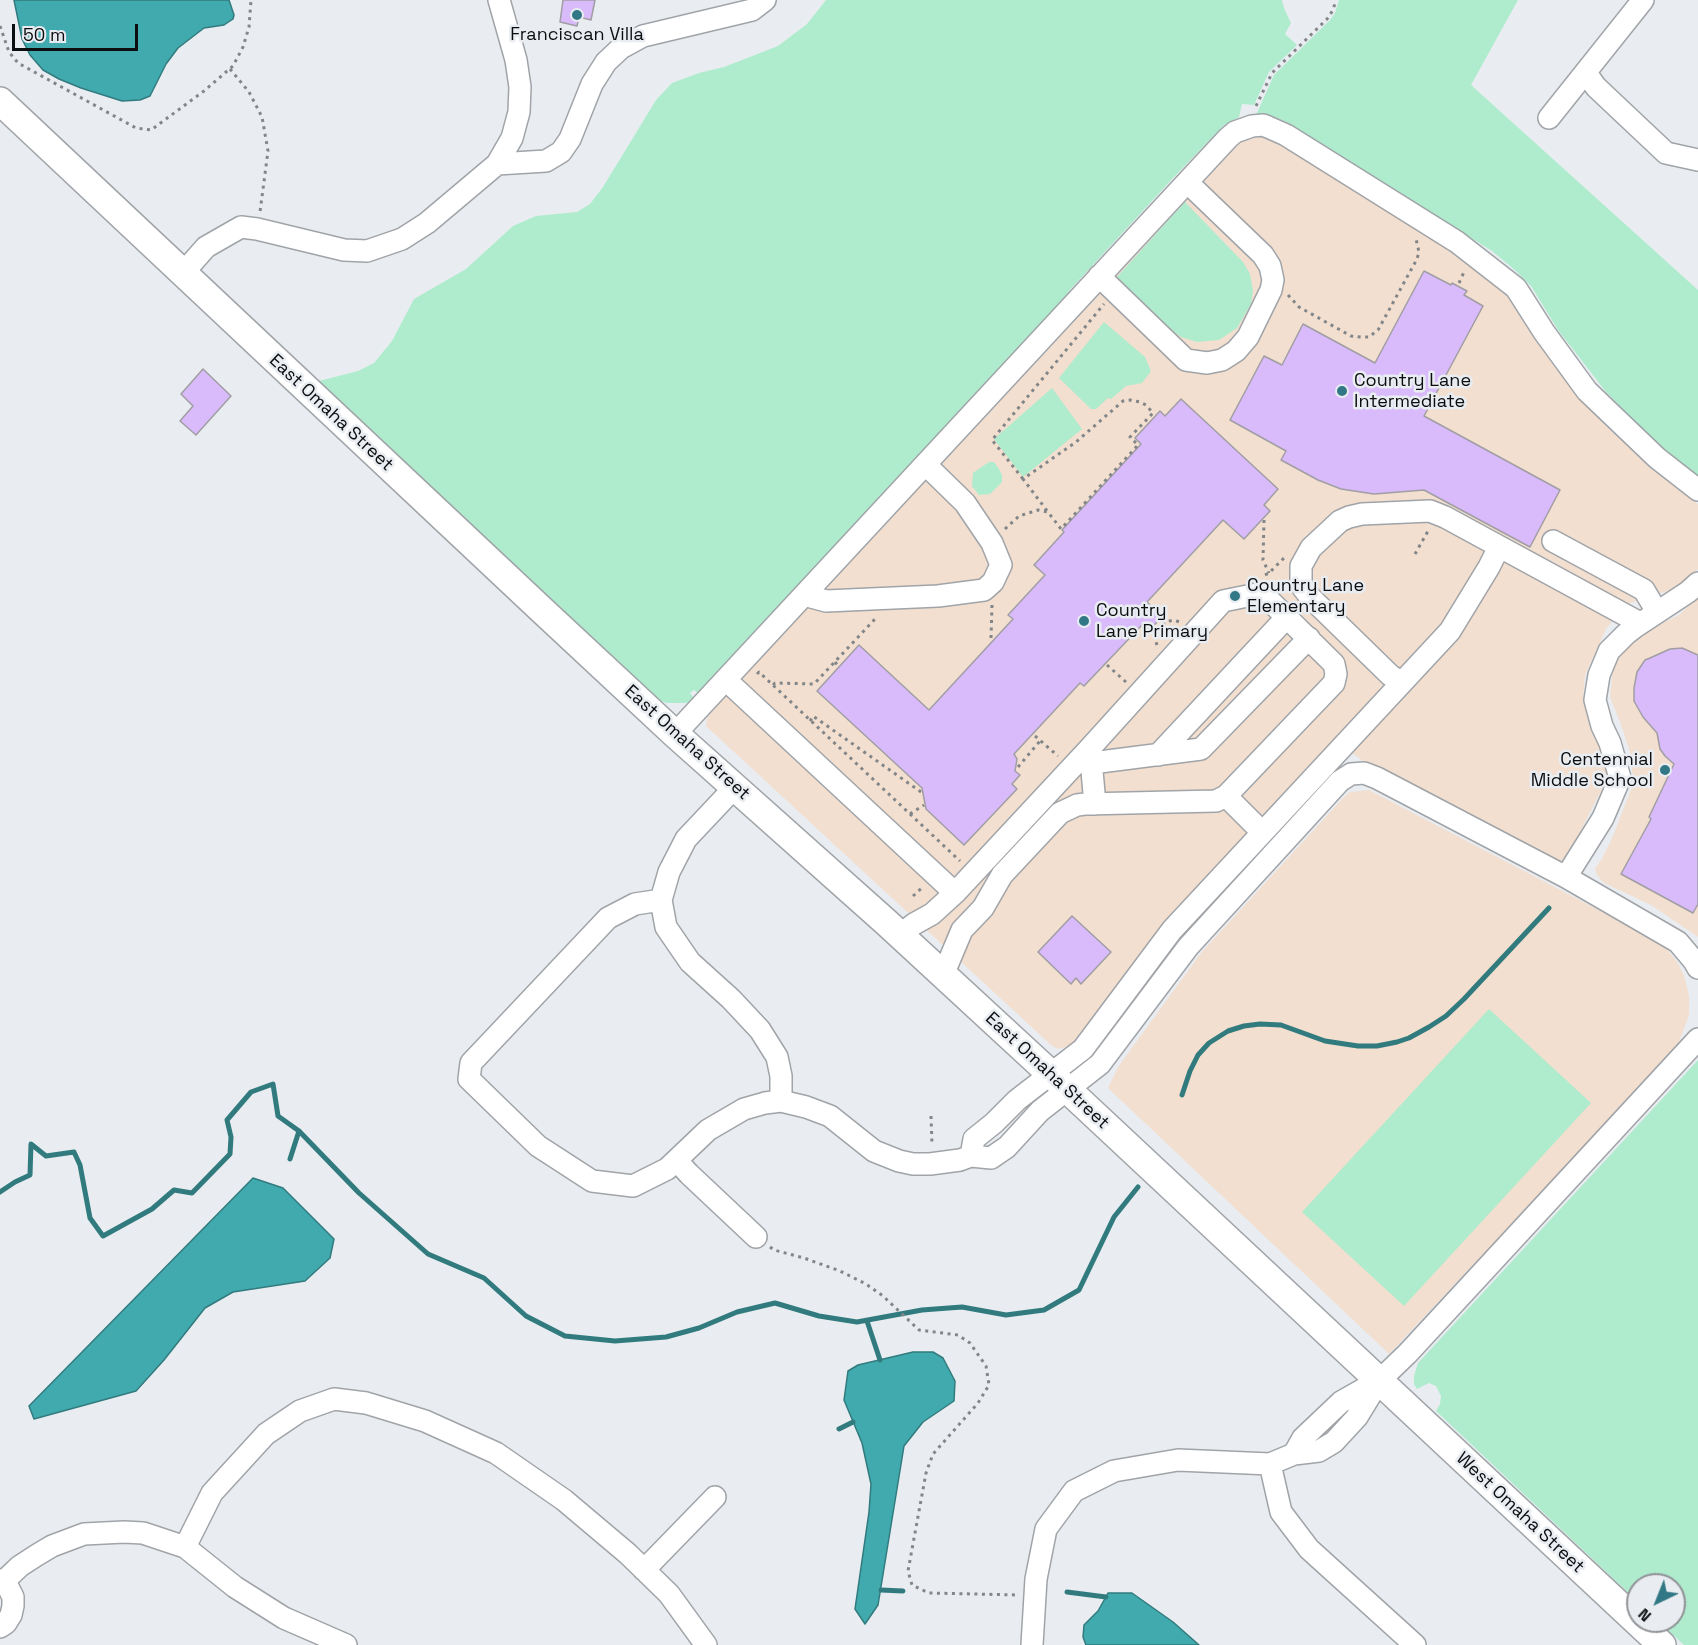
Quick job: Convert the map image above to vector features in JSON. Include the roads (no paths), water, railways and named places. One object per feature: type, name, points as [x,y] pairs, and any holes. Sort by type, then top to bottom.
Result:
[{"type":"main road","name":"East Omaha Street","points":[[0,101],[675,734],[900,935],[1379,1381]]},
{"type":"main road","name":"West Omaha Street","points":[[1379,1381],[1662,1645]]},
{"type":"street","points":[[183,273],[206,247],[241,227],[344,250],[367,251],[402,238],[427,222],[496,164],[512,138],[519,112],[520,87],[516,60],[499,0]]},
{"type":"street","points":[[496,164],[546,161],[561,152],[570,139],[592,84],[606,62],[621,48],[643,36],[752,10],[765,0]]},
{"type":"street","points":[[1549,118],[1643,0]]},
{"type":"street","points":[[1586,73],[1596,87],[1666,153],[1698,160]]},
{"type":"street","points":[[675,734],[1187,182],[1235,132],[1252,126],[1263,125],[1286,135],[1457,242],[1516,288],[1544,332],[1587,391],[1657,458],[1698,490]]},
{"type":"street","points":[[1099,276],[1186,360],[1207,363],[1222,360],[1236,351],[1248,337],[1271,291],[1273,280],[1270,266],[1263,255],[1187,182]]},
{"type":"street","points":[[804,595],[826,602],[938,596],[984,590],[993,582],[1001,565],[992,543],[964,503],[926,465]]},
{"type":"street","points":[[1401,683],[1303,588],[1301,566],[1311,548],[1340,521],[1349,517],[1362,514],[1430,511],[1640,623]]},
{"type":"street","points":[[1553,541],[1644,590],[1658,612]]},
{"type":"street","points":[[661,900],[635,904],[608,918],[471,1063],[469,1079],[538,1146],[592,1180],[633,1186],[667,1169],[708,1130],[726,1119],[744,1109],[781,1101],[830,1116],[874,1151],[906,1162],[930,1164],[953,1162],[971,1156],[991,1158],[1002,1152],[1034,1117],[1058,1081],[1172,930],[1450,630],[1489,567],[1499,546]]},
{"type":"street","points":[[1566,877],[1603,818],[1620,778],[1595,700],[1599,675],[1609,651],[1640,623],[1698,583]]},
{"type":"street","points":[[900,935],[932,914],[955,893],[1042,798],[1091,756],[1223,601],[1262,593],[1334,664],[1336,674],[1334,683],[1226,796],[1216,801],[1077,805],[1060,813],[1002,875],[982,908],[962,930],[943,975]]},
{"type":"street","points":[[1158,755],[1287,617]]},
{"type":"street","points":[[1091,756],[1158,755],[1201,749],[1309,638]]},
{"type":"street","points":[[726,680],[955,893]]},
{"type":"street","points":[[1091,756],[1095,804]]},
{"type":"street","points":[[971,1156],[974,1139],[1017,1100],[1100,1064],[1188,947],[1340,781],[1351,774],[1364,772],[1377,778],[1566,877],[1678,942],[1698,968]]},
{"type":"street","points":[[735,787],[686,839],[669,872],[661,900],[666,927],[690,962],[731,999],[760,1030],[777,1057],[781,1076],[781,1101]]},
{"type":"street","points":[[1226,796],[1262,832]]},
{"type":"street","points":[[1042,798],[1060,813]]},
{"type":"street","points":[[1032,1645],[1036,1579],[1046,1529],[1074,1491],[1114,1471],[1178,1460],[1270,1464],[1294,1454],[1303,1438],[1341,1402],[1379,1381],[1422,1337],[1698,1039]]},
{"type":"street","points":[[994,1123],[1011,1140]]},
{"type":"street","points":[[677,1161],[756,1237]]},
{"type":"street","points":[[185,1547],[212,1492],[266,1434],[300,1411],[334,1399],[366,1403],[425,1421],[496,1453],[564,1500],[628,1554],[669,1594],[706,1645]]},
{"type":"street","points":[[1270,1464],[1281,1512],[1308,1549],[1415,1645]]},
{"type":"street","points":[[645,1570],[715,1497]]},
{"type":"street","points":[[0,1627],[6,1623],[14,1606],[13,1597],[2,1581],[20,1566],[52,1546],[84,1534],[143,1533],[185,1547],[235,1587],[284,1618],[346,1645]]},
{"type":"water","points":[[14,0],[229,0],[234,15],[233,19],[224,25],[204,28],[178,48],[166,64],[150,96],[140,100],[122,101],[81,88],[43,70],[30,55],[22,39]]},
{"type":"water","points":[[253,1178],[283,1188],[334,1239],[330,1258],[305,1281],[233,1292],[205,1308],[136,1391],[34,1419],[29,1406]]},
{"type":"water","points":[[913,1352],[933,1352],[943,1358],[955,1381],[954,1401],[923,1422],[904,1446],[878,1605],[865,1624],[855,1609],[871,1484],[862,1443],[844,1400],[848,1371],[858,1365]]},
{"type":"water","points":[[1108,1593],[1132,1593],[1173,1622],[1199,1645],[1086,1645],[1083,1637],[1084,1625],[1098,1611]]},
{"type":"waterway","points":[[1182,1095],[1198,1055],[1209,1043],[1228,1031],[1244,1026],[1281,1025],[1325,1041],[1358,1046],[1377,1046],[1409,1038],[1446,1016],[1549,908]]},
{"type":"waterway","points":[[0,1192],[30,1175],[31,1144],[46,1156],[74,1152],[80,1165],[90,1218],[103,1236],[152,1209],[174,1190],[192,1193],[230,1154],[231,1137],[227,1120],[251,1092],[273,1084],[278,1116],[299,1131],[359,1193],[428,1254],[484,1278],[526,1316],[565,1336],[615,1341],[666,1337],[699,1328],[737,1312],[775,1303],[819,1316],[857,1322],[922,1310],[962,1307],[1006,1315],[1044,1310],[1079,1290],[1114,1217],[1138,1187]]},
{"type":"waterway","points":[[290,1159],[299,1131]]},
{"type":"waterway","points":[[867,1321],[880,1360]]},
{"type":"waterway","points":[[839,1429],[853,1422]]},
{"type":"waterway","points":[[881,1590],[903,1591]]},
{"type":"waterway","points":[[1067,1592],[1106,1597]]},
{"type":"place","name":"Franciscan Villa","points":[[577,15]]},
{"type":"place","name":"Country Lane Intermediate","points":[[1342,391]]},
{"type":"place","name":"Country Lane Elementary","points":[[1235,596]]},
{"type":"place","name":"Country Lane Primary","points":[[1084,621]]},
{"type":"place","name":"Centennial Middle School","points":[[1665,770]]}]
